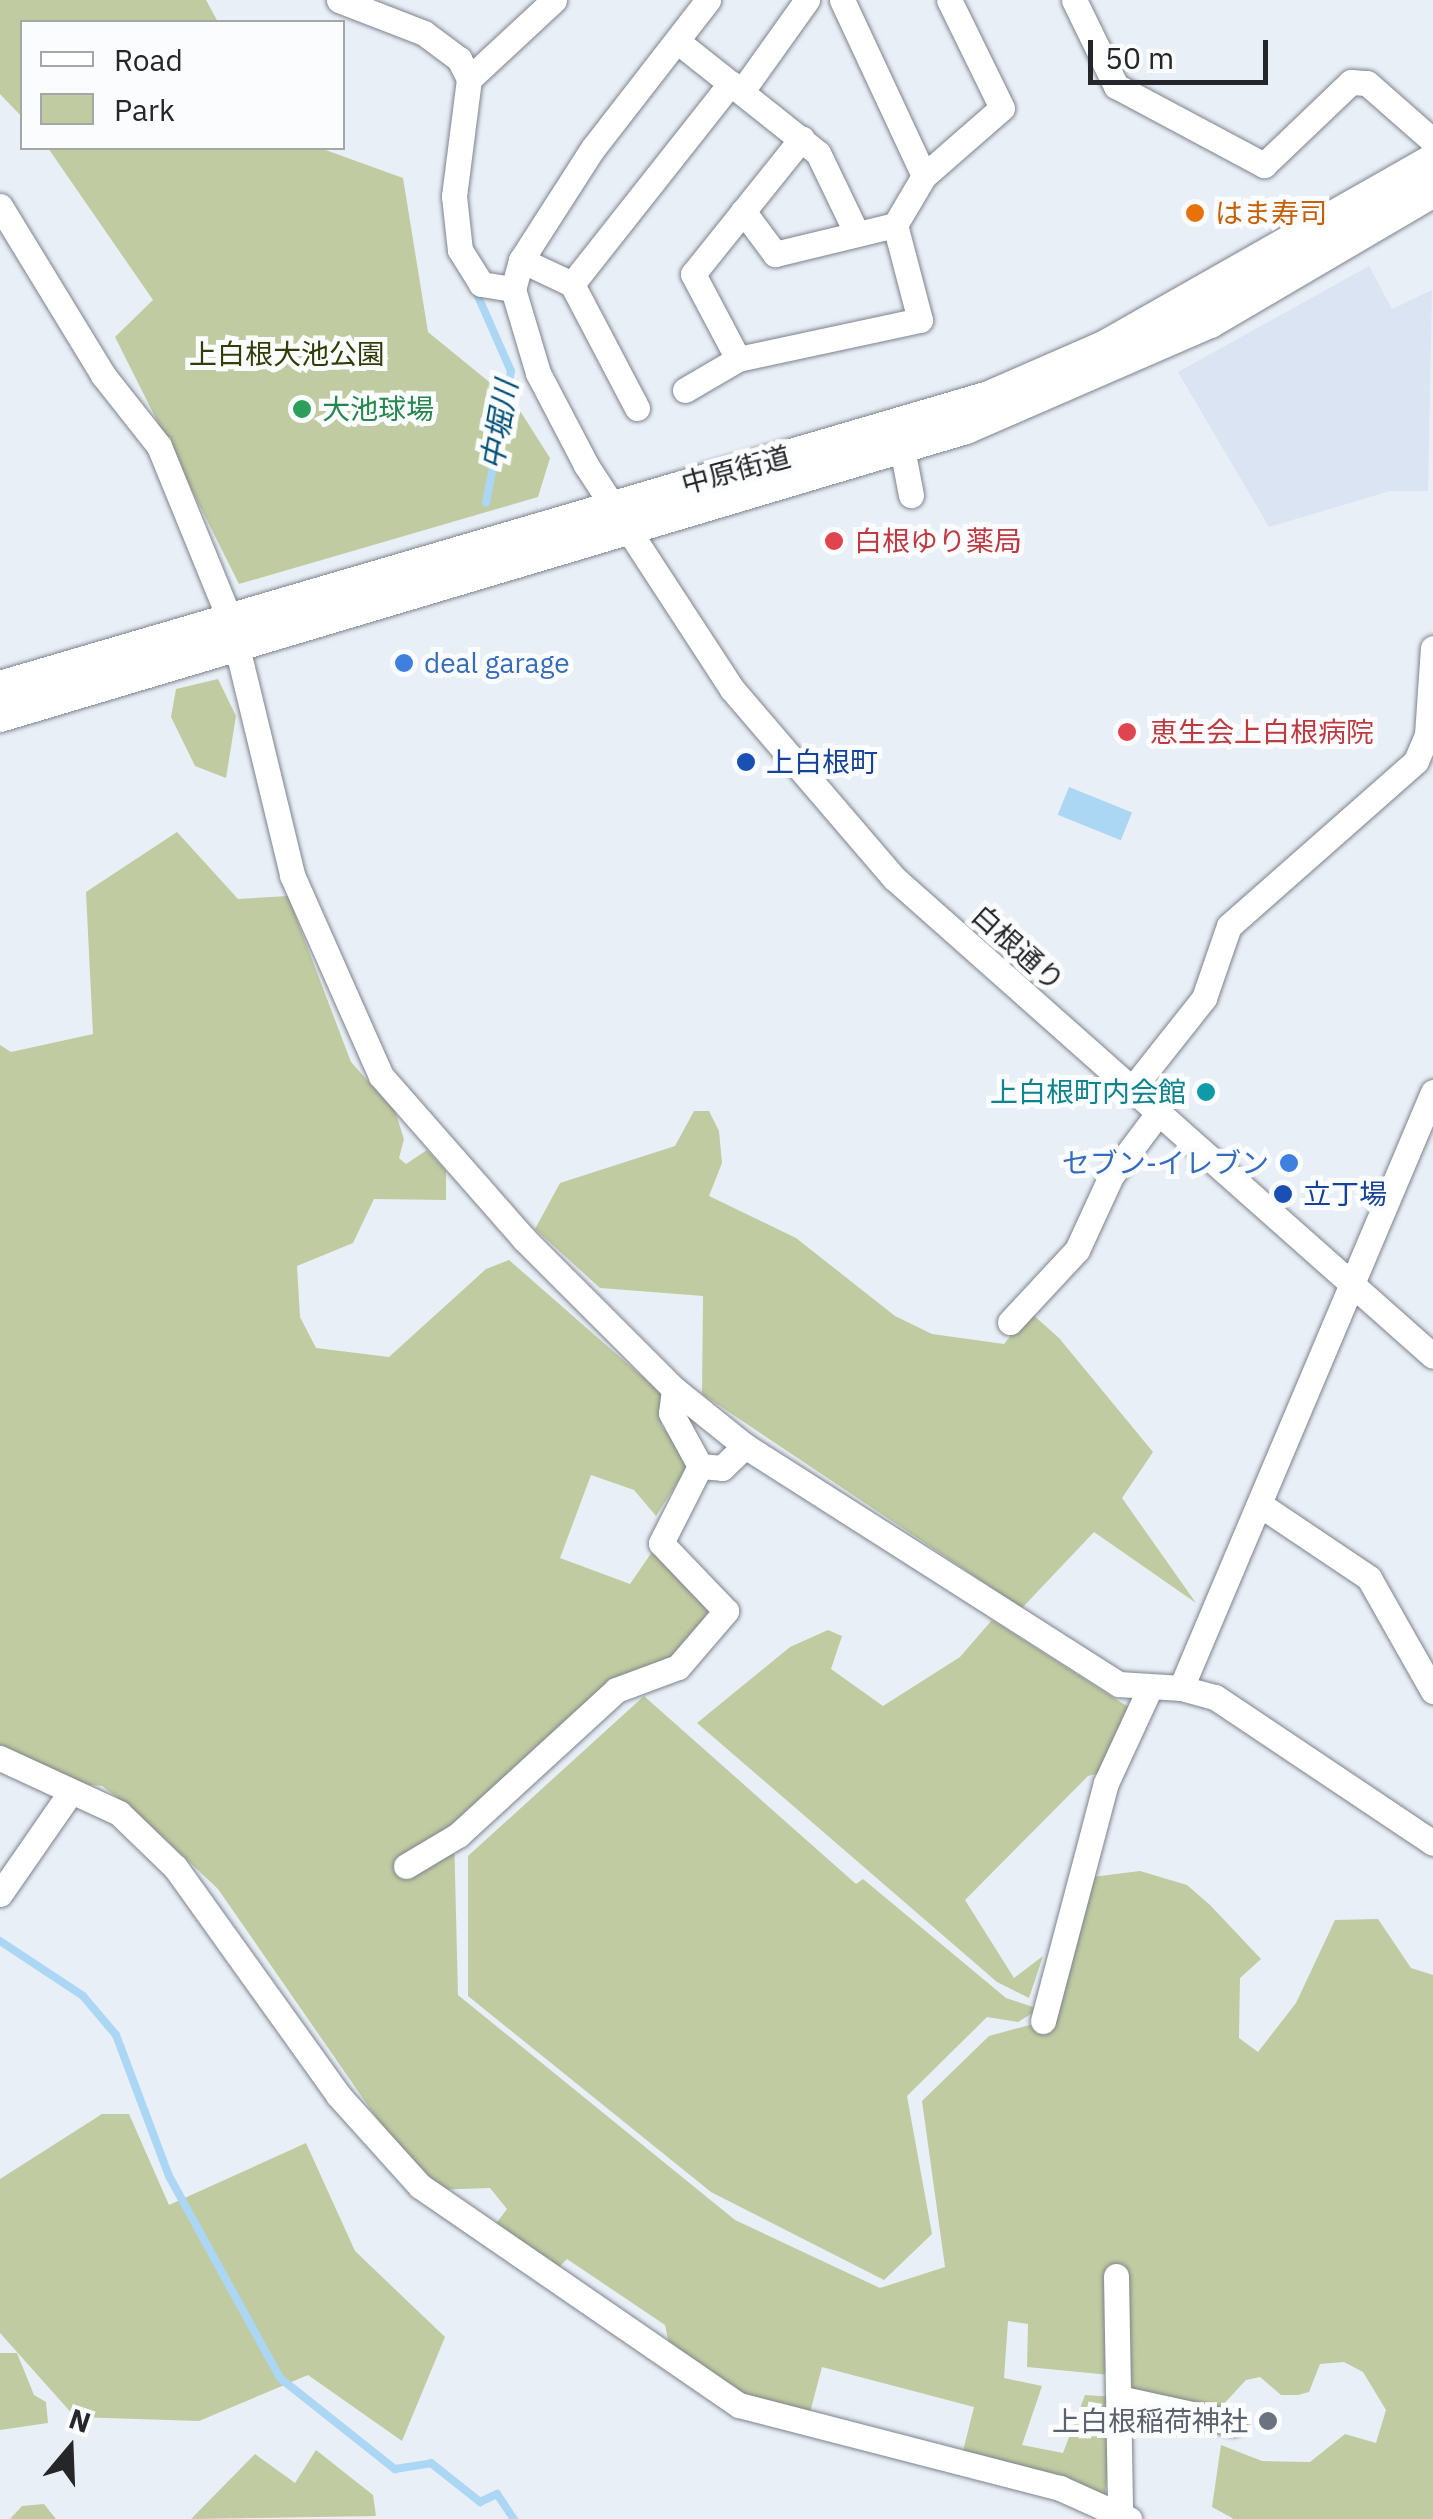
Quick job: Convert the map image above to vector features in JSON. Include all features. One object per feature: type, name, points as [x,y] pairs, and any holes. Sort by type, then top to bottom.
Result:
[{"type":"main road","name":"中原街道","points":[[0,716],[233,636],[989,397],[1104,347],[1433,160]]},
{"type":"main road","name":"中原街道","points":[[616,518],[902,448],[1210,322],[1433,192]]},
{"type":"main road","name":"中原街道","points":[[0,688],[233,636]]},
{"type":"street","points":[[339,0],[450,47],[469,80],[454,196],[460,250],[482,284],[514,289],[521,260],[592,148],[708,0]]},
{"type":"street","points":[[469,80],[554,0]]},
{"type":"street","points":[[572,284],[807,0]]},
{"type":"street","points":[[842,0],[924,176]]},
{"type":"street","points":[[684,390],[738,360],[920,320],[896,225],[924,176],[1002,108],[949,0]]},
{"type":"street","points":[[1074,0],[1116,86],[1264,165],[1351,82],[1368,83],[1433,141]]},
{"type":"street","points":[[677,41],[802,138],[855,230]]},
{"type":"street","points":[[738,360],[693,274],[802,138]]},
{"type":"street","points":[[0,206],[102,375],[159,446],[233,636],[292,875],[381,1076],[524,1240],[674,1389],[745,1446],[1119,1684],[1148,1692],[1181,1688],[1215,1698],[1343,1778],[1432,1846]]},
{"type":"street","points":[[743,211],[775,254],[855,230],[896,225]]},
{"type":"street","points":[[521,260],[572,284],[637,408]]},
{"type":"street","name":"白根通り","points":[[514,289],[538,372],[616,518],[818,796],[894,878],[1433,1356]]},
{"type":"street","points":[[902,448],[912,495]]},
{"type":"street","points":[[1132,1090],[1204,998],[1242,912],[1416,760],[1427,735],[1433,648]]},
{"type":"street","points":[[1181,1688],[1355,1287],[1433,1092]]},
{"type":"street","points":[[1010,1322],[1077,1250],[1110,1176],[1159,1112]]},
{"type":"street","points":[[674,1389],[671,1412],[700,1466]]},
{"type":"street","points":[[700,1466],[722,1468],[745,1446]]},
{"type":"street","points":[[406,1866],[458,1835],[616,1690],[678,1668],[726,1611],[661,1544],[700,1466]]},
{"type":"street","points":[[1262,1506],[1370,1578],[1433,1690]]},
{"type":"street","points":[[1043,2021],[1106,1784],[1148,1692]]},
{"type":"street","points":[[0,1758],[119,1813],[175,1867],[338,2094],[420,2186],[740,2405],[1060,2488],[1124,2517],[1116,2276]]},
{"type":"street","points":[[0,1894],[70,1793]]},
{"type":"street","points":[[1123,2399],[1233,2422]]},
{"type":"shaded area","points":[[1369,266],[1392,309],[1432,290],[1428,491],[1390,491],[1269,527],[1178,372]]},
{"type":"green space","points":[[0,0],[206,0],[217,20],[20,20],[20,115],[0,94]]},
{"type":"green space","name":"上白根大池公園","points":[[49,150],[326,150],[403,178],[428,332],[515,403],[550,458],[538,497],[239,584],[115,337],[153,300]]},
{"type":"green space","points":[[218,679],[236,716],[226,778],[195,766],[171,717],[176,689]]},
{"type":"green space","points":[[177,832],[238,899],[288,896],[351,1062],[395,1111],[404,1139],[399,1158],[406,1164],[427,1150],[446,1171],[446,1200],[374,1199],[353,1243],[297,1266],[300,1317],[316,1348],[389,1357],[486,1269],[509,1260],[662,1394],[661,1425],[690,1463],[656,1516],[634,1490],[591,1475],[560,1558],[630,1584],[654,1549],[709,1611],[674,1658],[454,1833],[458,1995],[735,2220],[880,2288],[945,2267],[922,2101],[989,2036],[1055,2018],[1092,1877],[1140,1871],[1187,1885],[1210,1905],[1261,1959],[1240,1978],[1239,2038],[1258,2052],[1296,2003],[1335,1920],[1378,1919],[1411,1968],[1433,1975],[1433,2519],[1234,2519],[1212,2507],[1221,2445],[1262,2461],[1310,2462],[1345,2434],[1376,2443],[1386,2410],[1363,2372],[1344,2362],[1320,2364],[1309,2392],[1298,2395],[1281,2395],[1260,2377],[1246,2380],[1220,2408],[1132,2395],[1131,2377],[1027,2367],[1028,2324],[1008,2321],[1004,2378],[1042,2386],[1022,2445],[1063,2453],[1085,2395],[1116,2397],[1104,2503],[962,2455],[974,2407],[822,2367],[808,2420],[735,2396],[671,2353],[665,2325],[567,2259],[551,2275],[492,2229],[507,2209],[490,2188],[434,2190],[414,2172],[218,1889],[135,1811],[102,1786],[43,1781],[0,1759],[0,1045],[11,1052],[93,1034],[86,892]]},
{"type":"green space","points":[[694,1111],[709,1111],[719,1131],[722,1163],[709,1196],[796,1238],[895,1316],[932,1334],[1004,1344],[1030,1312],[1059,1338],[1153,1452],[1122,1498],[1196,1603],[1094,1532],[1022,1608],[702,1394],[703,1296],[600,1288],[535,1229],[560,1183],[675,1146]]},
{"type":"green space","points":[[992,1620],[1133,1710],[1104,1772],[1088,1776],[965,1900],[1014,1978],[1043,1956],[1029,1998],[997,1982],[697,1723],[790,1647],[828,1630],[842,1636],[831,1669],[883,1706],[960,1657]]},
{"type":"green space","points":[[644,1696],[856,1884],[863,1879],[1006,1998],[1039,2009],[1018,2022],[987,2017],[907,2096],[932,2234],[884,2280],[711,2192],[468,1996],[468,1856]]},
{"type":"green space","points":[[102,2114],[129,2114],[169,2205],[306,2143],[355,2251],[445,2337],[402,2441],[308,2375],[199,2421],[75,2417],[0,2333],[0,2179]]},
{"type":"green space","points":[[0,2353],[17,2353],[34,2395],[46,2402],[48,2423],[0,2430]]},
{"type":"green space","points":[[316,2450],[373,2495],[376,2516],[191,2519],[255,2454],[295,2483]]},
{"type":"green space","points":[[44,2504],[56,2519],[10,2519],[22,2506]]},
{"type":"water","points":[[1069,787],[1132,812],[1121,840],[1058,815]]},
{"type":"waterway","name":"中堀川","points":[[477,294],[511,371],[486,503]]},
{"type":"waterway","points":[[0,1941],[83,1996],[116,2035],[169,2176],[280,2378],[395,2469],[431,2463],[480,2502],[497,2494],[514,2519]]},
{"type":"place","name":"はま寿司","points":[[1195,213]]},
{"type":"place","name":"大池球場","points":[[302,409]]},
{"type":"place","name":"白根ゆり薬局","points":[[834,541]]},
{"type":"place","name":"deal garage","points":[[404,663]]},
{"type":"place","name":"恵生会上白根病院","points":[[1127,732]]},
{"type":"place","name":"上白根町","points":[[746,762]]},
{"type":"place","name":"上白根町内会館","points":[[1206,1092]]},
{"type":"place","name":"セブン-イレブン","points":[[1289,1163]]},
{"type":"place","name":"立丁場","points":[[1283,1194]]},
{"type":"place","name":"上白根稲荷神社","points":[[1268,2421]]}]
